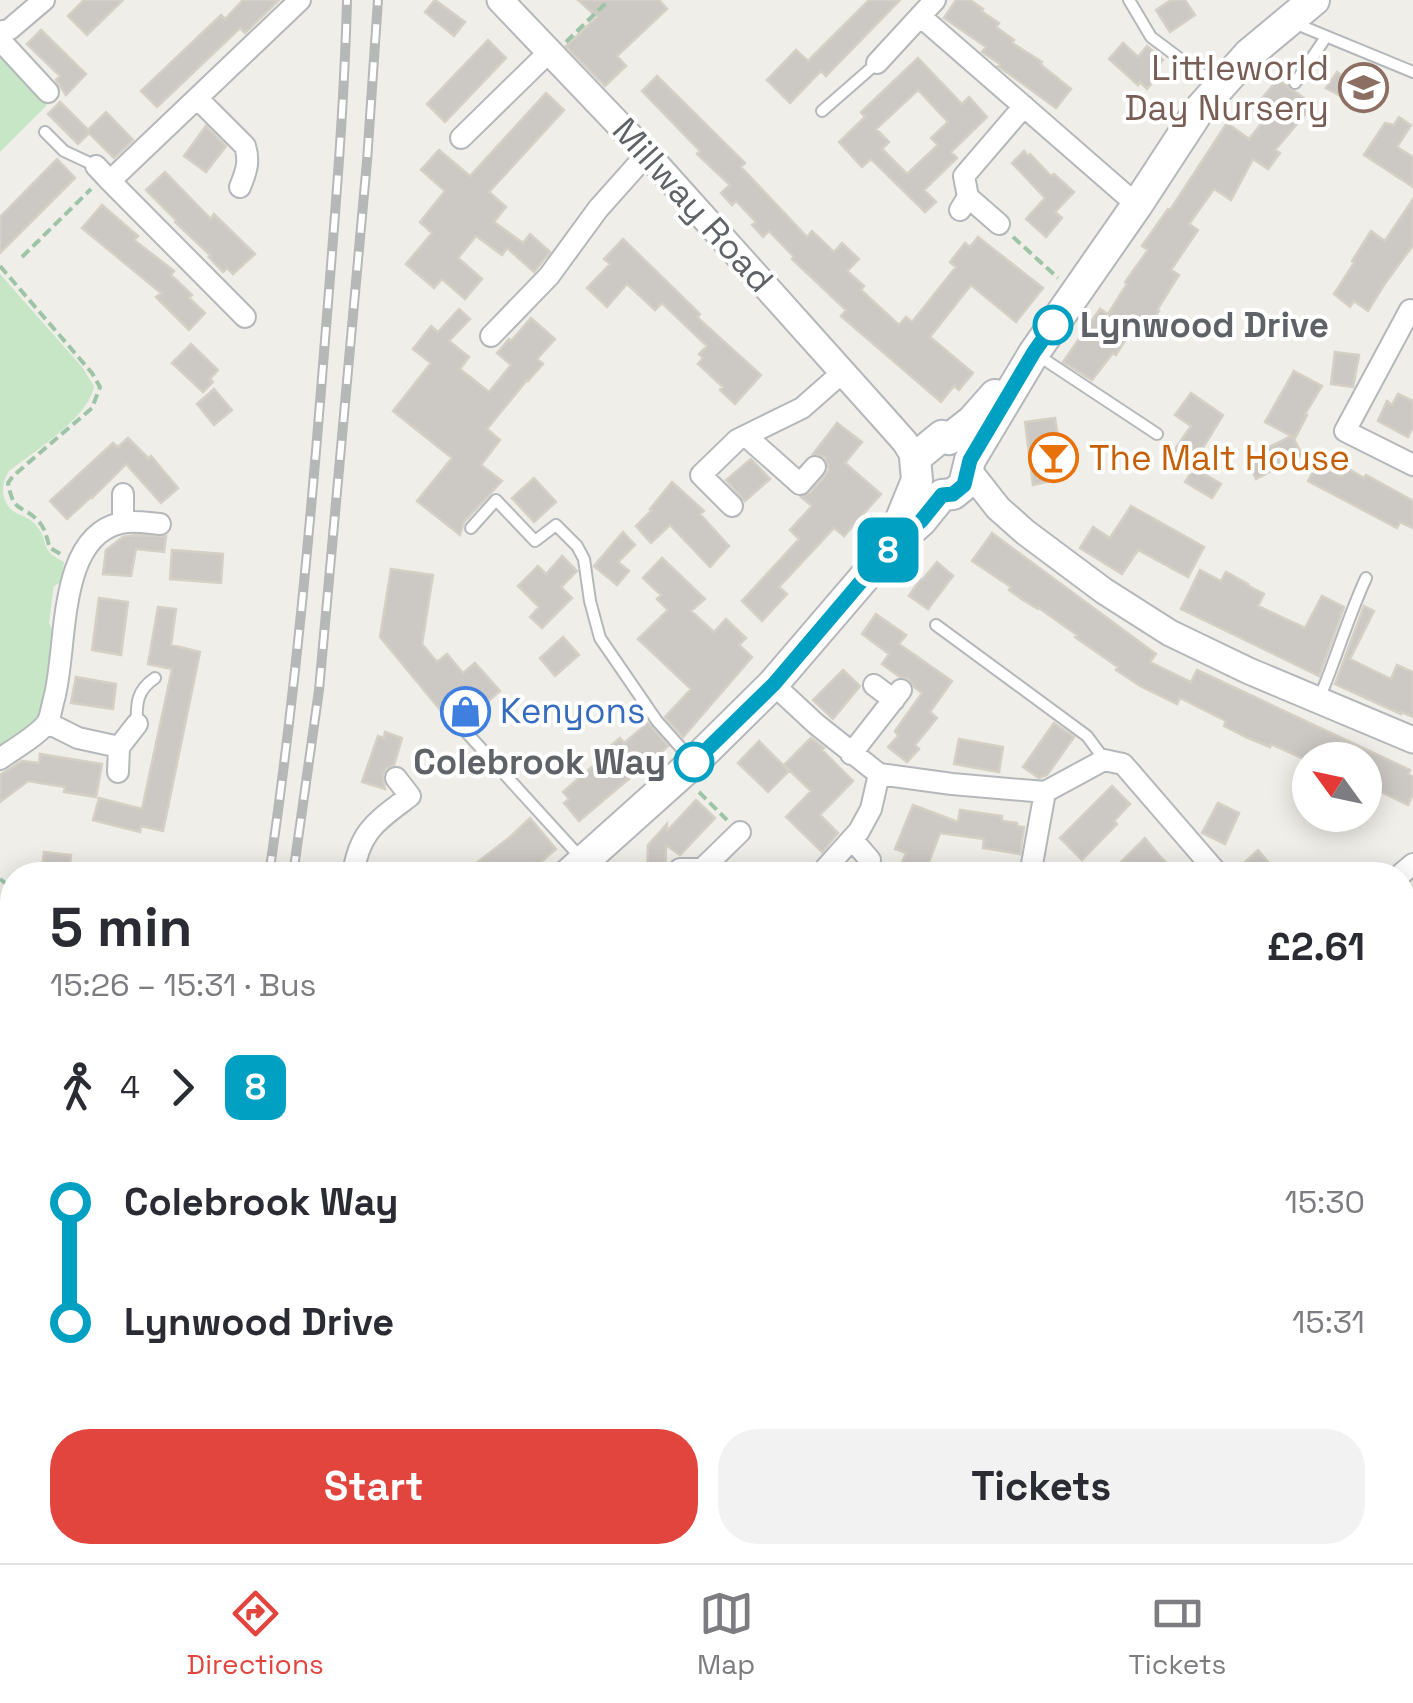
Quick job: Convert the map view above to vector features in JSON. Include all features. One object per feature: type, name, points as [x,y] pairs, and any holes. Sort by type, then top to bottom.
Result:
[{"type":"main road","points":[[583,862],[774,684],[887,551],[972,421],[1034,352],[1199,110],[1283,10],[1314,0]]},
{"type":"street","points":[[0,32],[10,29],[44,0]]},
{"type":"street","points":[[245,317],[104,174],[198,99],[300,0]]},
{"type":"street","name":"Millway Road","points":[[500,0],[555,50],[905,442],[945,466],[1104,591],[1170,633],[1413,740]]},
{"type":"street","points":[[877,62],[935,0]]},
{"type":"street","points":[[920,16],[1137,205]]},
{"type":"street","points":[[0,40],[48,92]]},
{"type":"street","points":[[460,137],[555,50]]},
{"type":"street","points":[[198,99],[245,146],[247,170],[240,187]]},
{"type":"street","points":[[998,224],[964,203],[964,176],[1024,106]]},
{"type":"street","points":[[490,336],[550,276],[598,208],[647,154]]},
{"type":"street","points":[[1410,310],[1341,438],[1413,465]]},
{"type":"street","points":[[732,506],[701,475],[738,440],[802,408],[844,372]]},
{"type":"street","points":[[746,436],[800,484],[815,468]]},
{"type":"street","points":[[123,494],[123,522]]},
{"type":"street","points":[[0,759],[48,723],[58,686],[77,561],[95,535],[123,522],[160,524]]},
{"type":"street","points":[[774,684],[851,754],[879,774],[1045,792],[1104,760],[1124,764],[1208,862]]},
{"type":"street","points":[[851,754],[898,695],[874,684]]},
{"type":"street","points":[[48,723],[78,738],[119,748]]},
{"type":"street","points":[[118,772],[119,748],[138,724]]},
{"type":"street","points":[[831,862],[852,839],[871,808],[879,774]]},
{"type":"street","points":[[356,862],[363,840],[375,822],[410,796],[396,778]]},
{"type":"street","points":[[1032,862],[1045,792]]},
{"type":"street","points":[[707,862],[740,832]]},
{"type":"street","points":[[852,839],[870,860]]},
{"type":"lane","points":[[1129,0],[1151,38],[1221,85]]},
{"type":"lane","points":[[1283,10],[1326,37],[1413,72]]},
{"type":"lane","points":[[1295,82],[1326,37]]},
{"type":"lane","points":[[822,111],[877,62]]},
{"type":"lane","points":[[45,132],[64,150],[104,174]]},
{"type":"lane","points":[[1034,352],[1157,434]]},
{"type":"lane","points":[[471,528],[496,500],[535,541],[556,525],[577,546],[584,558],[600,638],[688,768]]},
{"type":"lane","points":[[1319,700],[1366,578]]},
{"type":"lane","points":[[936,625],[1087,736],[1104,760]]},
{"type":"lane","points":[[138,724],[136,703],[140,690],[155,678]]},
{"type":"lane","points":[[467,733],[571,862]]},
{"type":"path","points":[[555,50],[609,0]]},
{"type":"path","points":[[22,257],[104,174]]},
{"type":"path","points":[[998,224],[1075,294]]},
{"type":"path","points":[[0,266],[100,387],[92,408],[8,483],[12,501],[43,526],[50,548],[77,561]]},
{"type":"path","points":[[688,768],[740,832]]},
{"type":"green space","points":[[0,49],[47,105],[0,152]]},
{"type":"green space","points":[[0,274],[82,367],[94,386],[72,421],[9,471],[4,482],[7,504],[34,523],[47,549],[64,562],[61,582],[53,591],[49,623],[55,635],[44,707],[28,729],[0,751]]},
{"type":"building","points":[[84,0],[123,0],[87,35],[68,16]]},
{"type":"building","points":[[243,0],[279,0],[245,33],[240,28],[157,107],[141,91],[221,15],[225,19]]},
{"type":"building","points":[[435,0],[465,22],[454,36],[425,12]]},
{"type":"building","points":[[578,0],[659,0],[667,9],[617,56],[626,66],[605,86],[566,46],[597,17]]},
{"type":"building","points":[[869,0],[900,0],[826,76],[821,71],[790,103],[767,80],[796,50],[808,61]]},
{"type":"building","points":[[956,0],[970,0],[983,9],[999,23],[996,27],[1014,40],[1012,43],[1042,62],[1071,89],[1056,108],[998,66],[982,52],[986,47],[944,18]]},
{"type":"building","points":[[1171,0],[1185,0],[1195,15],[1170,32],[1156,10]]},
{"type":"building","points":[[41,30],[86,74],[66,95],[56,80],[60,76],[27,44]]},
{"type":"building","points":[[488,40],[506,58],[445,122],[427,104]]},
{"type":"building","points":[[1123,43],[1138,57],[1147,46],[1163,60],[1153,72],[1158,76],[1147,89],[1109,59]]},
{"type":"building","points":[[918,58],[962,104],[969,97],[987,117],[951,152],[957,158],[924,190],[936,202],[925,212],[871,159],[862,167],[839,142],[865,117],[861,112]],"holes":[[[918,90],[948,122],[931,138],[938,145],[907,174],[882,149],[889,142],[876,129]]]},
{"type":"building","points":[[1337,72],[1369,93],[1361,107],[1326,88]]},
{"type":"building","points":[[657,76],[745,163],[741,167],[807,237],[812,231],[834,252],[842,243],[859,259],[847,271],[864,286],[861,290],[899,325],[906,317],[912,322],[956,267],[950,262],[965,243],[970,247],[978,237],[1043,288],[1016,322],[971,285],[930,337],[973,373],[959,390],[954,386],[941,402],[841,316],[846,310],[792,259],[769,231],[763,237],[752,225],[756,222],[736,201],[732,205],[721,193],[730,185],[642,91]]},
{"type":"building","points":[[1278,79],[1313,105],[1275,150],[1280,153],[1268,169],[1253,159],[1231,200],[1214,189],[1189,224],[1198,230],[1171,270],[1179,275],[1143,333],[1134,326],[1116,355],[1113,353],[1092,380],[1063,362],[1100,309],[1108,314],[1148,250],[1142,246],[1227,123],[1249,139],[1269,114],[1257,104]]},
{"type":"building","points":[[546,93],[564,110],[489,192],[506,207],[494,222],[523,243],[530,234],[550,252],[534,272],[507,248],[502,255],[476,236],[458,258],[482,279],[465,299],[442,279],[434,288],[406,264],[432,233],[420,222],[445,191],[421,170],[439,150],[470,176]]},
{"type":"building","points":[[60,102],[88,130],[106,112],[133,140],[114,158],[89,133],[78,144],[48,114]]},
{"type":"building","points":[[1399,117],[1411,125],[1397,147],[1413,157],[1413,187],[1364,155],[1385,123],[1394,125]]},
{"type":"building","points":[[206,126],[226,146],[206,172],[184,156]]},
{"type":"building","points":[[1024,151],[1074,192],[1055,212],[1062,218],[1046,237],[1026,219],[1045,198],[1012,163]]},
{"type":"building","points":[[57,159],[75,178],[0,253],[0,217]]},
{"type":"building","points":[[165,172],[211,219],[214,214],[255,254],[233,274],[227,268],[223,272],[146,190]]},
{"type":"building","points":[[1413,199],[1413,245],[1368,311],[1354,301],[1350,307],[1334,294],[1352,261],[1371,231],[1385,241]]},
{"type":"building","points":[[102,205],[138,236],[134,240],[174,271],[171,275],[205,313],[189,330],[156,297],[161,293],[82,228]]},
{"type":"building","points":[[623,239],[700,314],[697,317],[761,375],[735,404],[698,364],[703,358],[699,354],[707,346],[662,303],[655,310],[627,284],[607,307],[587,288],[610,264],[604,259]]},
{"type":"building","points":[[459,309],[470,319],[449,341],[469,357],[460,369],[489,392],[511,365],[497,353],[531,318],[555,339],[537,359],[543,364],[487,429],[500,440],[481,465],[502,481],[464,522],[460,535],[417,501],[452,458],[393,411],[431,363],[413,349],[431,326],[438,332]]},
{"type":"building","points":[[191,344],[218,370],[203,392],[172,363]]},
{"type":"building","points":[[1335,352],[1359,355],[1353,387],[1331,384]]},
{"type":"building","points":[[1294,371],[1322,386],[1293,437],[1302,455],[1256,479],[1246,459],[1291,436],[1265,422]]},
{"type":"building","points":[[214,389],[232,410],[214,425],[197,404]]},
{"type":"building","points":[[1191,393],[1223,415],[1193,464],[1174,451],[1191,426],[1175,415]]},
{"type":"building","points":[[1398,394],[1413,401],[1413,427],[1408,437],[1378,421],[1387,401],[1392,405]]},
{"type":"building","points":[[1055,418],[1064,478],[1033,485],[1025,422]]},
{"type":"building","points":[[837,423],[862,442],[845,463],[881,494],[844,536],[834,528],[779,587],[787,594],[762,621],[742,601],[799,539],[790,530],[812,506],[801,497],[810,493],[829,469],[825,457],[813,454]]},
{"type":"building","points":[[128,438],[149,459],[151,456],[178,488],[161,503],[126,464],[67,519],[50,501],[113,443],[118,447]]},
{"type":"building","points":[[751,459],[770,479],[745,501],[726,480]]},
{"type":"building","points":[[1319,461],[1342,476],[1347,468],[1364,478],[1366,475],[1413,501],[1413,528],[1400,522],[1397,528],[1308,481]]},
{"type":"building","points":[[1194,468],[1221,484],[1212,498],[1185,482]]},
{"type":"building","points":[[534,478],[556,502],[534,522],[512,498]]},
{"type":"building","points":[[672,482],[704,511],[700,514],[729,546],[710,567],[670,525],[651,543],[636,526]]},
{"type":"building","points":[[1131,506],[1204,547],[1188,577],[1138,550],[1122,574],[1080,548],[1093,527],[1110,538]]},
{"type":"building","points":[[623,532],[635,545],[618,562],[629,571],[617,585],[594,566]]},
{"type":"building","points":[[992,533],[1156,654],[1150,662],[1191,682],[1197,670],[1350,742],[1292,742],[1292,754],[1248,738],[1224,726],[1226,721],[1180,698],[1177,704],[1140,686],[1077,635],[972,561]]},
{"type":"building","points":[[166,536],[164,552],[136,549],[131,576],[103,574],[106,550],[123,537]]},
{"type":"building","points":[[172,550],[223,554],[221,583],[170,579]]},
{"type":"building","points":[[562,556],[577,571],[561,587],[572,598],[542,628],[530,617],[539,607],[518,586],[538,566],[546,574]]},
{"type":"building","points":[[662,558],[705,599],[691,611],[714,632],[726,619],[746,638],[739,645],[752,657],[683,737],[665,717],[691,689],[638,639],[668,610],[657,599],[661,595],[643,578]]},
{"type":"building","points":[[937,562],[953,576],[928,609],[909,596]]},
{"type":"building","points":[[391,569],[433,575],[422,644],[437,662],[447,654],[463,673],[475,663],[500,691],[456,729],[380,637]]},
{"type":"building","points":[[1200,570],[1221,581],[1226,572],[1248,584],[1264,594],[1258,606],[1305,628],[1322,596],[1344,607],[1319,676],[1181,609]]},
{"type":"building","points":[[99,598],[128,602],[121,655],[92,650]]},
{"type":"building","points":[[1364,606],[1374,611],[1350,659],[1391,679],[1397,665],[1413,672],[1413,717],[1335,684]]},
{"type":"building","points":[[158,607],[176,609],[171,645],[200,652],[163,831],[141,826],[140,832],[93,820],[99,798],[142,809],[172,669],[148,664]]},
{"type":"building","points":[[876,614],[906,635],[899,644],[952,681],[930,712],[937,718],[907,762],[888,747],[922,693],[909,679],[882,664],[889,654],[862,634]]},
{"type":"building","points":[[563,637],[579,655],[555,676],[540,658]]},
{"type":"building","points":[[843,670],[860,686],[833,719],[813,700]]},
{"type":"building","points":[[76,677],[116,684],[113,709],[71,703]]},
{"type":"building","points":[[648,723],[668,746],[579,821],[564,803],[569,799],[563,792],[620,738],[624,743]]},
{"type":"building","points":[[1054,723],[1074,737],[1047,775],[1039,778],[1023,767]]},
{"type":"building","points":[[385,732],[402,738],[394,765],[383,774],[385,789],[362,782],[378,736],[384,738]]},
{"type":"building","points":[[811,738],[853,781],[820,815],[838,833],[822,852],[786,817],[811,791],[784,765]]},
{"type":"building","points":[[959,739],[1003,747],[999,772],[954,764]]},
{"type":"building","points":[[759,741],[789,771],[768,792],[738,763]]},
{"type":"building","points":[[40,754],[102,764],[96,797],[28,781],[0,802],[0,775],[22,761],[39,763]]},
{"type":"building","points":[[1382,757],[1410,770],[1413,794],[1408,805],[1382,792]]},
{"type":"building","points":[[1112,786],[1130,804],[1114,821],[1117,824],[1082,860],[1060,838]]},
{"type":"building","points":[[696,800],[715,818],[680,855],[666,845],[665,862],[647,862],[648,845],[667,824],[667,831]]},
{"type":"building","points":[[1218,803],[1239,813],[1225,844],[1202,833]]},
{"type":"building","points":[[913,805],[958,822],[960,810],[1002,816],[1002,821],[1024,827],[1020,854],[983,848],[984,839],[940,833],[929,862],[902,862],[906,853],[895,849]]},
{"type":"building","points":[[530,818],[556,849],[541,862],[478,862]]},
{"type":"building","points":[[1145,838],[1166,862],[1121,862]]},
{"type":"building","points":[[1258,850],[1268,862],[1245,862]]},
{"type":"building","points":[[44,852],[71,855],[70,862],[43,862]]},
{"type":"railway","points":[[271,862],[314,474],[347,0]]},
{"type":"railway","points":[[295,862],[319,690],[378,0]]},
{"type":"bus line","name":"8","points":[[694,762],[774,684],[887,551],[921,521],[942,495],[953,494],[964,485],[970,460],[1053,325]]},
{"type":"place","name":"Littleworld Day Nursery","points":[[1364,88]]},
{"type":"place","name":"Lynwood Drive","points":[[1053,325]]},
{"type":"place","name":"The Malt House","points":[[1054,458]]},
{"type":"place","name":"Kenyons","points":[[465,711]]},
{"type":"place","name":"Colebrook Way","points":[[694,762]]}]
